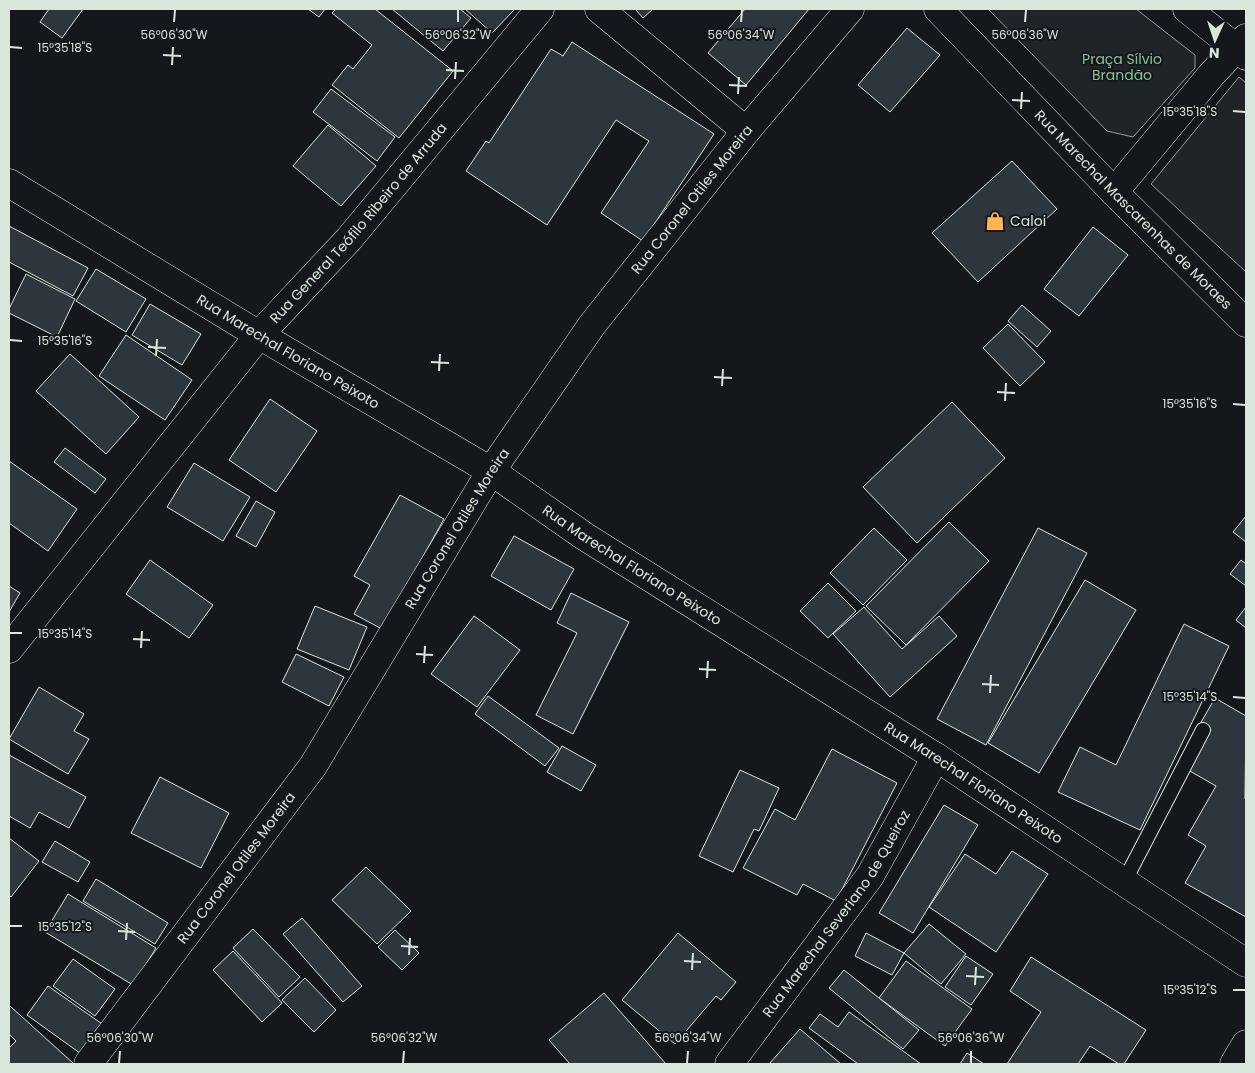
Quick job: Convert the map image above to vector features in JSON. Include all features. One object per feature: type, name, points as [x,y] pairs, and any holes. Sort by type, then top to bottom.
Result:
[{"type":"street","name":"Rua General Teófilo Ribeiro de Arruda","points":[[9,649],[258,334],[349,239],[540,9]]},
{"type":"street","points":[[599,9],[746,131]]},
{"type":"street","name":"Rua Coronel Otiles Moreira","points":[[88,1064],[312,766],[491,471],[592,324],[746,131],[850,9]]},
{"type":"street","name":"Rua Marechal Mascarenhas de Moraes","points":[[938,9],[1114,192],[1246,323]]},
{"type":"street","points":[[1114,192],[1212,74],[1243,47],[1187,9]]},
{"type":"street","name":"Rua Marechal Floriano Peixoto","points":[[9,183],[258,334],[491,471],[584,536],[936,757],[1246,963]]},
{"type":"street","name":"Rua Marechal Severiano de Queiroz","points":[[730,1064],[870,876],[936,757]]},
{"type":"street","points":[[1234,1064],[1246,1044]]},
{"type":"lane","points":[[1124,882],[1203,730]]},
{"type":"green space","name":"Praça Sílvio Brandão","points":[[988,9],[1136,9],[1195,55],[1195,68],[1133,137],[1107,131]]},
{"type":"green space","points":[[1239,77],[1246,83],[1246,272],[1151,184]]},
{"type":"building","points":[[49,9],[83,9],[62,38],[40,22]]},
{"type":"building","points":[[308,9],[325,9],[319,17]]},
{"type":"building","points":[[336,9],[375,9],[453,71],[399,138],[332,85],[348,65],[353,69],[372,45],[332,13]]},
{"type":"building","points":[[392,9],[460,9],[471,18],[443,51]]},
{"type":"building","points":[[465,9],[515,9],[492,33]]},
{"type":"building","points":[[635,9],[653,9],[643,18]]},
{"type":"building","points":[[745,9],[809,9],[746,85],[708,53]]},
{"type":"building","points":[[907,28],[940,55],[890,112],[858,85]]},
{"type":"building","points":[[572,42],[714,134],[643,241],[601,213],[649,141],[616,120],[547,225],[466,171],[486,141],[489,143],[551,49],[563,56]]},
{"type":"building","points":[[331,89],[395,137],[377,161],[313,112]]},
{"type":"building","points":[[328,125],[376,166],[341,206],[293,166]]},
{"type":"building","name":"Caloi","points":[[1012,161],[1057,209],[978,282],[932,233]]},
{"type":"building","points":[[9,226],[88,268],[73,296],[9,262]]},
{"type":"building","points":[[1093,227],[1128,255],[1079,316],[1044,289]]},
{"type":"building","points":[[96,269],[146,299],[126,332],[76,301]]},
{"type":"building","points":[[26,274],[75,299],[57,337],[9,313],[9,309]]},
{"type":"building","points":[[150,304],[201,334],[182,365],[132,335]]},
{"type":"building","points":[[1022,305],[1051,331],[1037,347],[1008,321]]},
{"type":"building","points":[[1008,324],[1045,362],[1020,386],[983,348]]},
{"type":"building","points":[[126,335],[192,380],[165,420],[99,376]]},
{"type":"building","points":[[70,354],[139,417],[106,454],[36,391]]},
{"type":"building","points":[[270,399],[317,431],[276,492],[229,460]]},
{"type":"building","points":[[952,402],[1005,458],[917,543],[863,487]]},
{"type":"building","points":[[65,448],[106,479],[95,493],[54,462]]},
{"type":"building","points":[[9,461],[77,509],[48,551],[9,523]]},
{"type":"building","points":[[194,463],[250,497],[223,541],[167,507]]},
{"type":"building","points":[[400,495],[444,519],[382,629],[354,614],[370,585],[354,576]]},
{"type":"building","points":[[256,501],[275,512],[256,547],[236,536]]},
{"type":"building","points":[[1246,516],[1246,542],[1233,532]]},
{"type":"building","points":[[949,522],[989,561],[906,645],[866,606]]},
{"type":"building","points":[[874,528],[907,560],[863,605],[830,573]]},
{"type":"building","points":[[1038,528],[1087,553],[986,745],[937,719]]},
{"type":"building","points":[[514,536],[574,569],[551,610],[491,576]]},
{"type":"building","points":[[150,560],[213,605],[189,638],[126,594]]},
{"type":"building","points":[[1241,560],[1246,564],[1246,586],[1230,574]]},
{"type":"building","points":[[1085,580],[1136,610],[1039,773],[988,743]]},
{"type":"building","points":[[828,583],[856,611],[828,638],[800,611]]},
{"type":"building","points":[[9,586],[20,593],[9,612]]},
{"type":"building","points":[[571,593],[629,622],[573,734],[536,715],[577,633],[557,623]]},
{"type":"building","points":[[315,606],[367,627],[349,670],[297,649]]},
{"type":"building","points":[[864,607],[902,649],[939,616],[957,636],[890,697],[833,634]]},
{"type":"building","points":[[1246,607],[1246,628],[1236,620]]},
{"type":"building","points":[[474,616],[520,650],[477,707],[431,674]]},
{"type":"building","points":[[1184,624],[1229,646],[1140,830],[1058,792],[1080,747],[1116,765]]},
{"type":"building","points":[[296,654],[344,677],[329,706],[282,682]]},
{"type":"building","points":[[39,687],[84,714],[74,731],[89,739],[68,774],[9,739]]},
{"type":"building","points":[[488,696],[559,748],[545,766],[475,714]]},
{"type":"building","points":[[1215,698],[1246,716],[1246,917],[1185,883],[1206,846],[1188,835],[1216,786],[1188,770],[1211,730],[1200,724]]},
{"type":"building","points":[[562,746],[596,765],[581,791],[547,772]]},
{"type":"building","points":[[832,749],[897,783],[836,901],[803,884],[797,895],[743,868],[775,809],[795,820]]},
{"type":"building","points":[[9,755],[86,797],[69,828],[39,812],[30,828],[9,816]]},
{"type":"building","points":[[740,770],[779,788],[759,831],[754,829],[733,872],[699,856]]},
{"type":"building","points":[[160,777],[229,813],[201,868],[131,833]]},
{"type":"building","points":[[944,805],[978,825],[913,933],[879,913]]},
{"type":"building","points":[[9,838],[39,861],[11,897],[9,895]]},
{"type":"building","points":[[55,841],[90,862],[78,882],[42,862]]},
{"type":"building","points":[[1012,851],[1048,874],[996,952],[929,907],[965,854],[996,874]]},
{"type":"building","points":[[366,867],[411,911],[377,944],[332,900]]},
{"type":"building","points":[[96,879],[168,923],[155,944],[83,901]]},
{"type":"building","points":[[68,894],[156,948],[133,985],[45,932]]},
{"type":"building","points":[[302,918],[362,986],[343,1002],[283,934]]},
{"type":"building","points":[[929,924],[966,954],[941,984],[904,953]]},
{"type":"building","points":[[253,929],[300,977],[279,997],[233,948]]},
{"type":"building","points":[[395,930],[419,953],[402,970],[378,947]]},
{"type":"building","points":[[678,933],[736,982],[721,1000],[716,996],[675,1044],[622,1000]]},
{"type":"building","points":[[866,933],[904,953],[892,975],[855,956]]},
{"type":"building","points":[[233,951],[282,1003],[262,1022],[213,970]]},
{"type":"building","points":[[966,956],[993,974],[971,1005],[945,987]]},
{"type":"building","points":[[1031,957],[1146,1030],[1124,1064],[1119,1064],[1090,1046],[1078,1064],[1007,1064],[1041,1012],[1010,991]]},
{"type":"building","points":[[73,959],[115,989],[95,1016],[53,986]]},
{"type":"building","points":[[906,961],[972,1009],[945,1046],[879,998]]},
{"type":"building","points":[[844,970],[919,1030],[903,1049],[829,988]]},
{"type":"building","points":[[305,978],[336,1010],[314,1032],[282,1000]]},
{"type":"building","points":[[48,986],[105,1026],[84,1056],[27,1015]]},
{"type":"building","points":[[604,993],[666,1064],[570,1064],[549,1040]]},
{"type":"building","points":[[10,1006],[73,1063],[9,1064],[9,1048],[16,1041],[9,1034]]},
{"type":"building","points":[[849,1012],[921,1064],[858,1064],[809,1028],[820,1014],[838,1027]]},
{"type":"building","points":[[800,1029],[841,1064],[769,1064]]},
{"type":"building","points":[[967,1053],[984,1064],[960,1064]]},
{"type":"place","name":"Caloi","points":[[995,221]]}]
